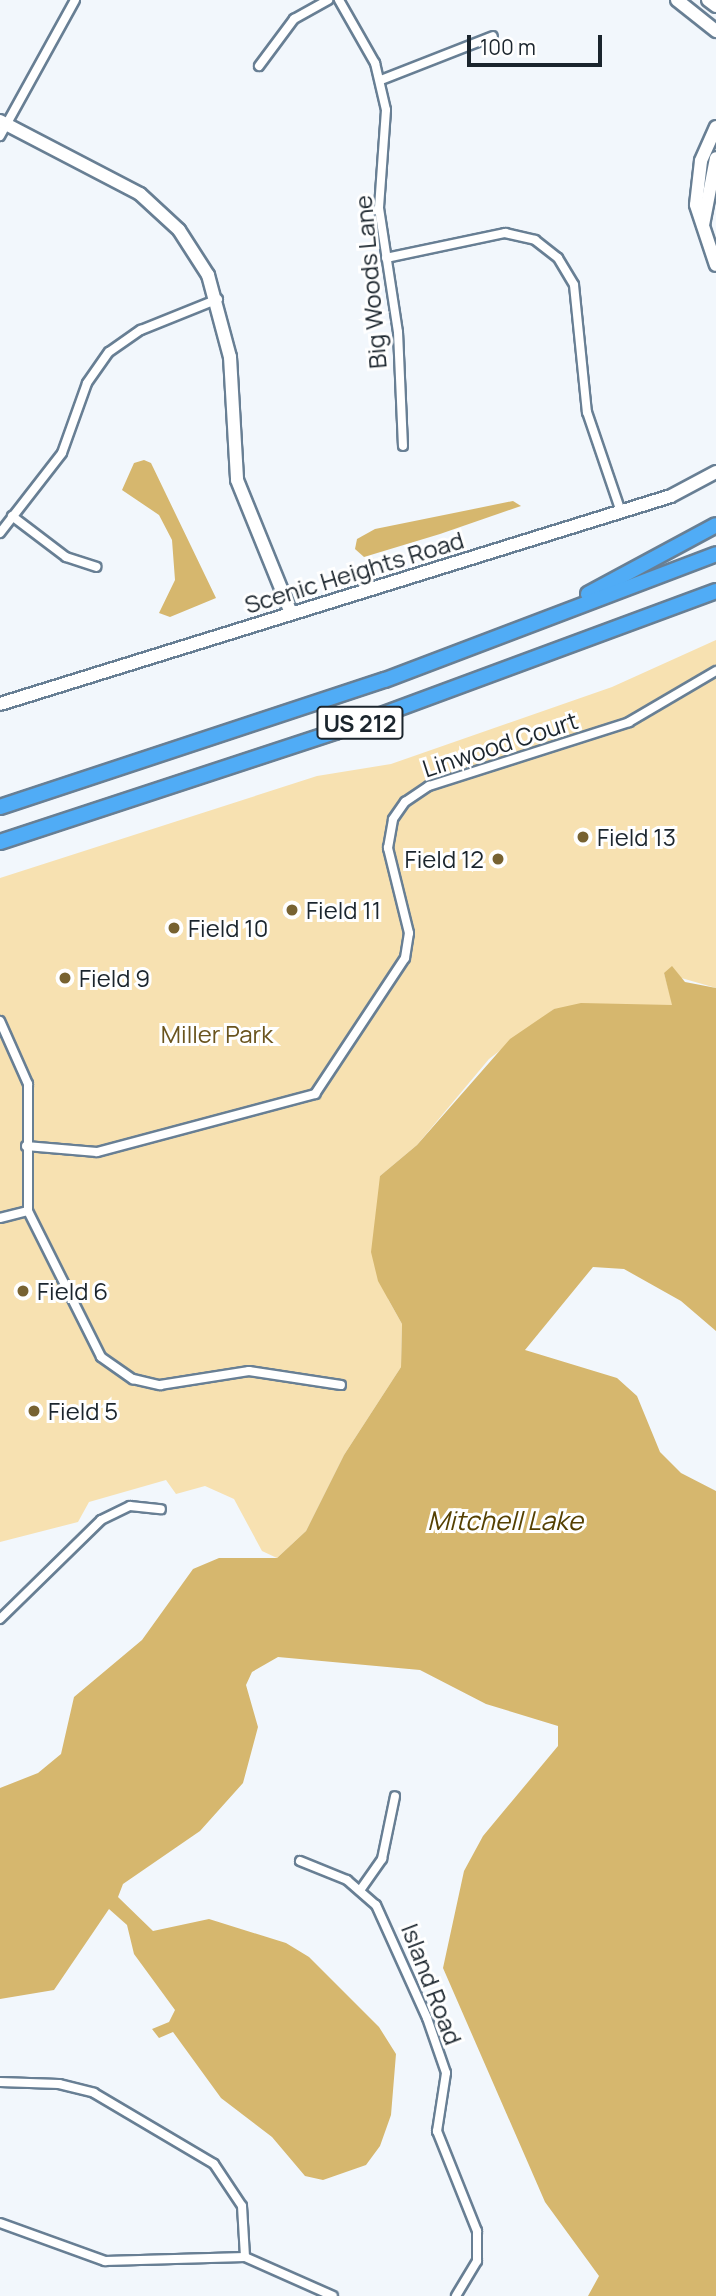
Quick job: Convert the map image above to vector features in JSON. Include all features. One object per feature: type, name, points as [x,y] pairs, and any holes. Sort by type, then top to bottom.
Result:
[{"type":"highway","points":[[385,680],[596,590],[716,525]]},
{"type":"highway","name":"US 212","points":[[0,807],[385,680],[716,554]]},
{"type":"highway","name":"US 212","points":[[0,842],[335,732],[716,591]]},
{"type":"street","points":[[0,136],[5,122],[75,0]]},
{"type":"street","points":[[259,66],[294,19],[328,0]]},
{"type":"street","name":"Big Woods Lane","points":[[339,0],[381,80],[386,134],[379,208],[403,446]]},
{"type":"street","points":[[677,0],[716,31]]},
{"type":"street","points":[[708,0],[716,6]]},
{"type":"street","points":[[381,80],[493,36]]},
{"type":"street","points":[[5,122],[161,211],[195,252],[218,299],[230,357],[237,480],[291,613]]},
{"type":"street","points":[[716,127],[698,175],[696,205],[716,265]]},
{"type":"street","points":[[703,225],[716,158]]},
{"type":"street","points":[[386,258],[505,233],[535,240],[558,258],[574,285],[587,412],[621,512]]},
{"type":"street","points":[[0,533],[62,453],[87,383],[108,352],[141,330],[218,299]]},
{"type":"street","name":"Scenic Heights Road","points":[[0,704],[621,512],[684,491],[716,472]]},
{"type":"street","points":[[12,516],[66,557],[96,567]]},
{"type":"street","name":"Linwood Court","points":[[26,1146],[97,1152],[315,1094],[405,958],[409,933],[388,848],[393,819],[405,802],[429,786],[629,722],[716,671]]},
{"type":"street","points":[[0,1021],[28,1084],[28,1211],[92,1344],[121,1372],[171,1386],[249,1371],[341,1385]]},
{"type":"street","points":[[0,1218],[28,1211]]},
{"type":"street","points":[[0,1619],[101,1520],[130,1506],[161,1509]]},
{"type":"street","points":[[300,1861],[361,1889],[382,1859],[395,1796]]},
{"type":"street","name":"Island Road","points":[[361,1889],[395,1938],[446,2073],[437,2131],[474,2218],[478,2246],[472,2277],[456,2296]]},
{"type":"street","points":[[0,2082],[59,2084],[94,2093],[214,2164],[242,2206],[245,2257]]},
{"type":"street","points":[[0,2223],[105,2261],[245,2257],[333,2296]]},
{"type":"green space","name":"Miller Park","points":[[716,640],[716,988],[664,973],[673,1005],[554,1009],[489,1059],[417,1145],[380,1176],[388,1299],[402,1324],[401,1367],[344,1455],[306,1531],[277,1558],[262,1551],[234,1499],[205,1486],[176,1494],[166,1480],[89,1502],[78,1522],[0,1542],[0,878],[317,776],[391,764],[612,687]]},
{"type":"water","points":[[144,460],[151,463],[216,598],[170,617],[159,613],[175,580],[172,540],[159,515],[122,490],[134,463]]},
{"type":"water","points":[[513,501],[521,506],[440,534],[364,557],[355,549],[357,539],[375,529]]},
{"type":"water","name":"Mitchell Lake","points":[[672,966],[685,982],[716,988],[716,1331],[681,1301],[624,1269],[593,1267],[525,1350],[617,1378],[637,1396],[660,1452],[681,1473],[716,1491],[716,2296],[588,2296],[599,2276],[545,2202],[443,1968],[464,1871],[483,1836],[558,1746],[558,1726],[486,1704],[420,1670],[278,1657],[252,1672],[246,1685],[258,1727],[243,1783],[200,1831],[123,1884],[118,1897],[153,1931],[209,1919],[286,1943],[309,1957],[379,2027],[396,2054],[391,2115],[380,2146],[366,2165],[323,2180],[305,2176],[272,2137],[221,2098],[173,2032],[159,2038],[152,2029],[169,2022],[175,2010],[134,1954],[127,1925],[109,1909],[54,1990],[0,1999],[0,1788],[38,1773],[61,1754],[74,1697],[142,1640],[193,1569],[219,1558],[277,1558],[306,1531],[344,1455],[401,1367],[402,1324],[378,1281],[371,1252],[380,1176],[417,1145],[510,1039],[554,1009],[581,1003],[672,1005],[664,973]]},
{"type":"place","name":"Field 13","points":[[583,837]]},
{"type":"place","name":"Field 12","points":[[498,859]]},
{"type":"place","name":"Field 11","points":[[292,910]]},
{"type":"place","name":"Field 10","points":[[174,928]]},
{"type":"place","name":"Field 9","points":[[65,978]]},
{"type":"place","name":"Field 6","points":[[23,1291]]},
{"type":"place","name":"Field 5","points":[[34,1411]]}]
